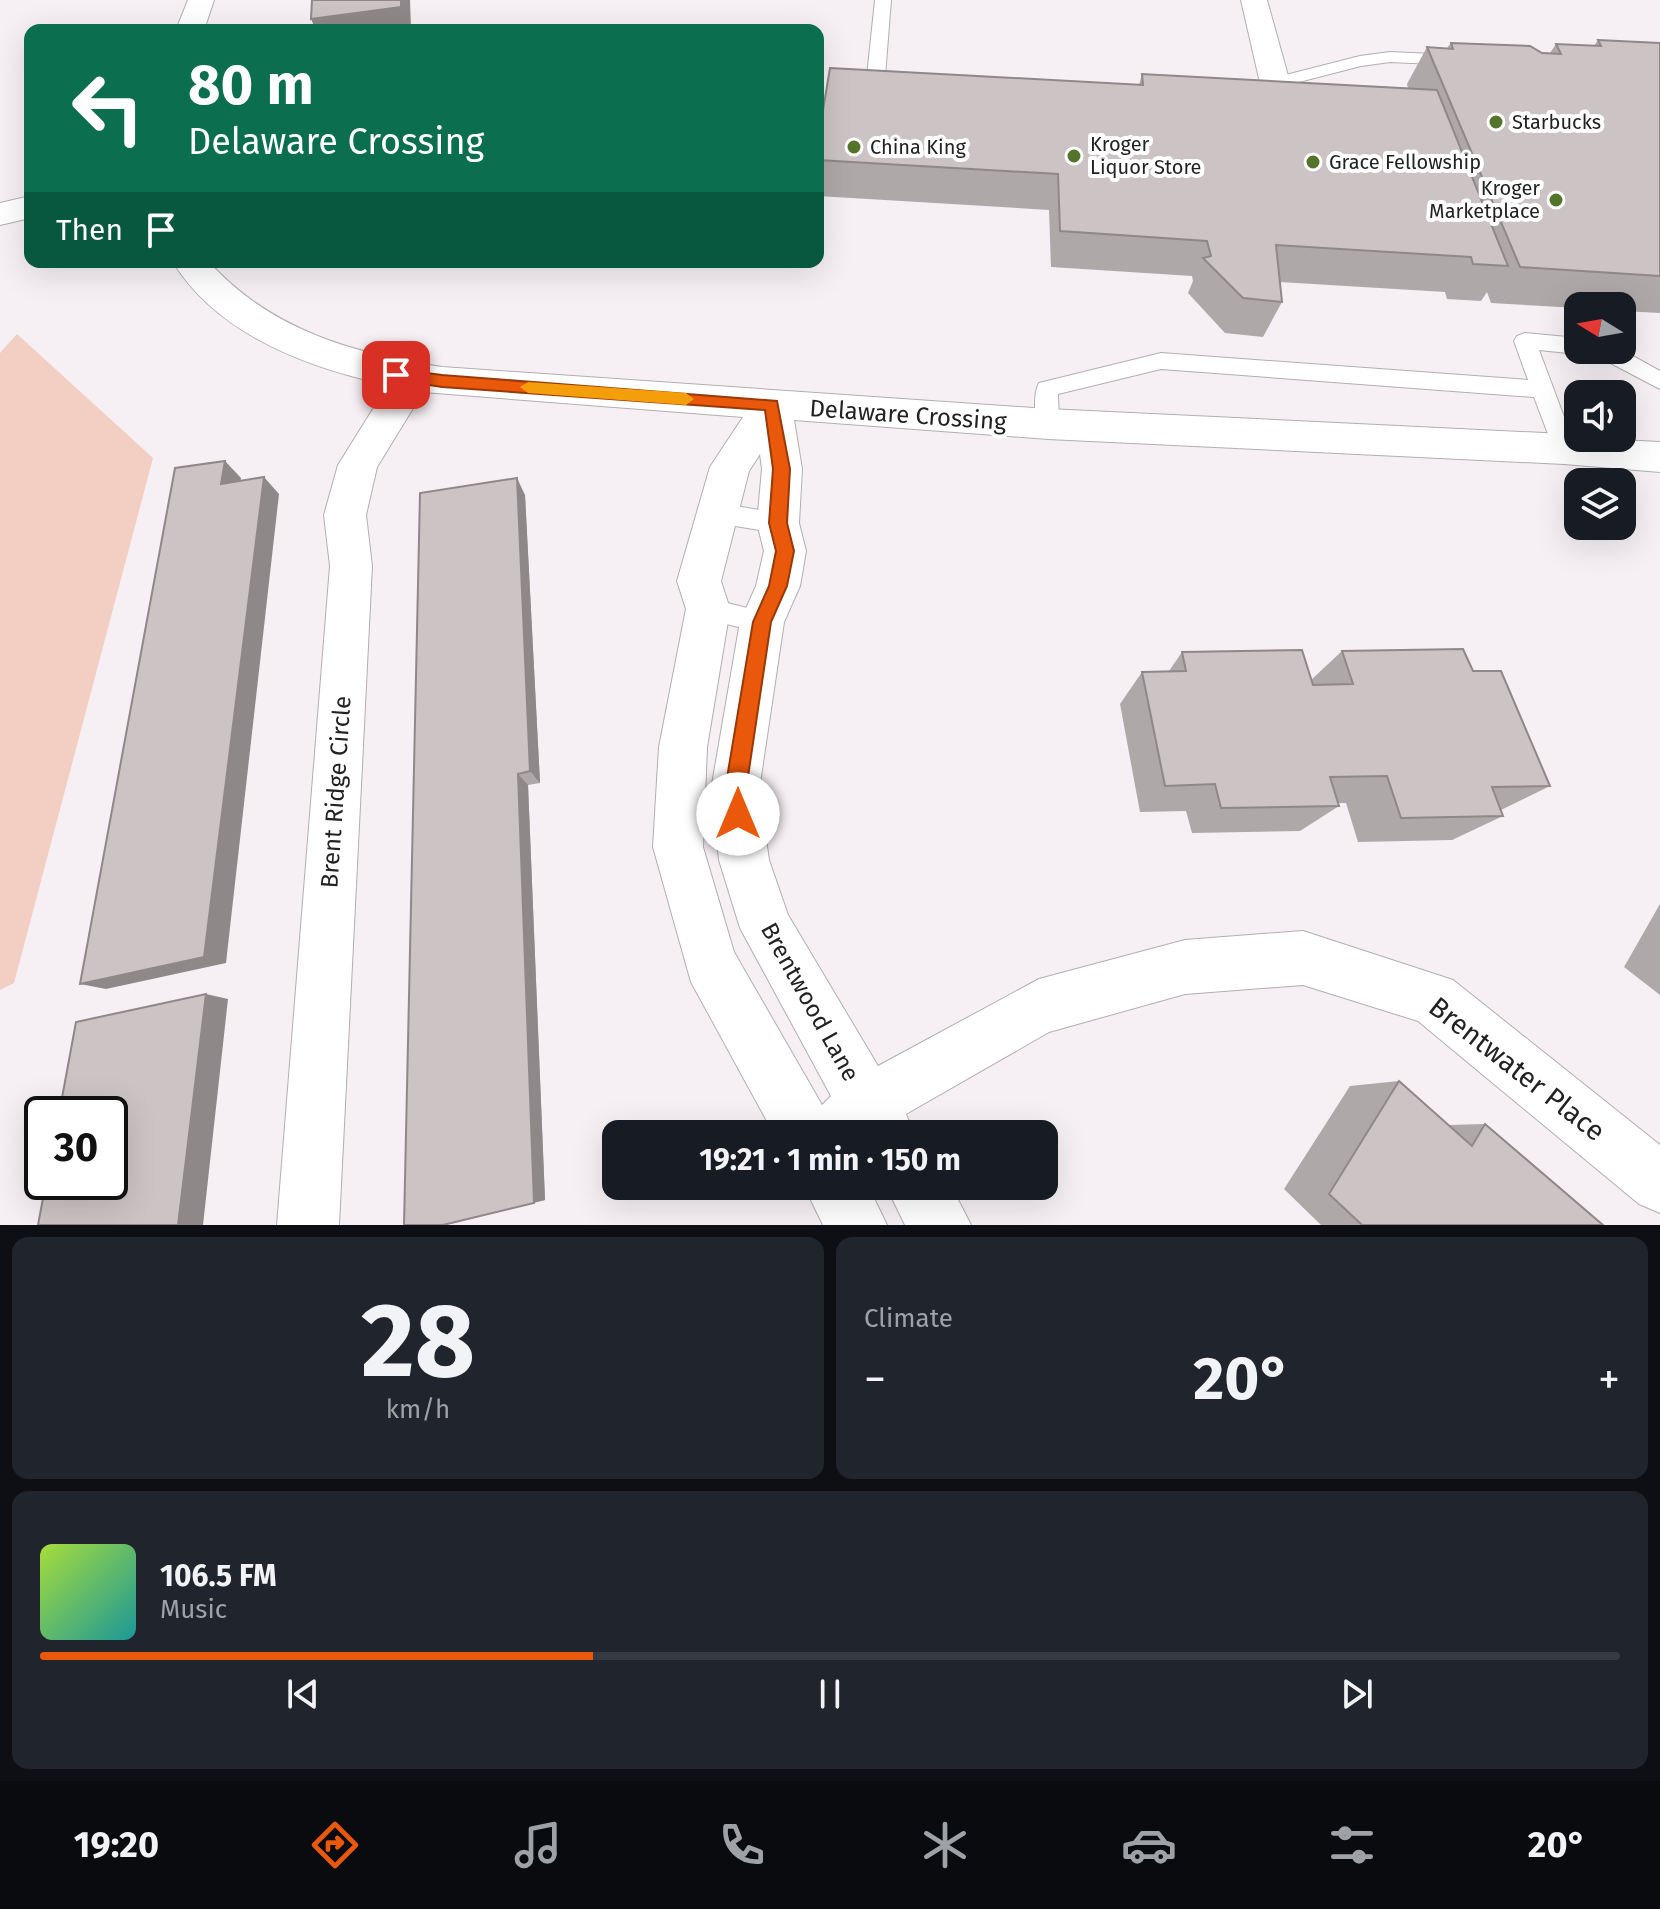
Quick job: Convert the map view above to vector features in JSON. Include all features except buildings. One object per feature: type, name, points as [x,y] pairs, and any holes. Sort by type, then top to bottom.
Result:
[{"type":"street","points":[[192,24],[201,0]]},
{"type":"street","points":[[1254,0],[1275,83]]},
{"type":"street","points":[[0,214],[24,208]]},
{"type":"street","points":[[0,243],[24,238]]},
{"type":"street","name":"Delaware Crossing","points":[[195,268],[221,298],[273,332],[341,361],[413,377],[772,405],[1048,406],[1564,449]]},
{"type":"street","name":"Brent Ridge Circle","points":[[308,1225],[351,566],[345,515],[358,465],[413,377]]},
{"type":"street","points":[[772,405],[730,467],[699,581],[708,609],[683,747],[678,847],[710,963],[798,1120]]},
{"type":"street","name":"Brentwood Lane","points":[[772,405],[782,469],[778,523],[785,551],[778,586],[762,622],[735,790],[744,860],[766,928],[859,1120]]},
{"type":"street","name":"Delaware Crossing","points":[[1600,452],[1660,457]]},
{"type":"street","name":"Brentwater Place","points":[[867,1120],[1039,1007],[1185,967],[1303,958],[1434,999],[1660,1183]]},
{"type":"street","points":[[842,1200],[856,1225]]},
{"type":"street","points":[[925,1200],[940,1225]]},
{"type":"lane","points":[[853,75],[884,76],[883,0]]},
{"type":"lane","points":[[1242,90],[1360,61],[1390,57],[1478,59]]},
{"type":"lane","points":[[1564,345],[1525,341],[1564,449]]},
{"type":"lane","points":[[1048,406],[1161,361],[1542,389]]},
{"type":"lane","points":[[1630,364],[1660,381]]},
{"type":"lane","points":[[717,513],[778,523]]},
{"type":"lane","points":[[708,609],[762,622]]},
{"type":"shaded area","points":[[17,334],[153,458],[14,983],[0,990],[0,353]]},
{"type":"slow traffic","points":[[528,387],[686,399]]},
{"type":"place","name":"Starbucks","points":[[1496,122]]},
{"type":"place","name":"China King","points":[[854,147]]},
{"type":"place","name":"Kroger Liquor Store","points":[[1074,156]]},
{"type":"place","name":"Grace Fellowship","points":[[1313,162]]},
{"type":"place","name":"Kroger Marketplace","points":[[1556,200]]},
{"type":"route","points":[[396,375],[772,405],[782,469],[778,523],[785,551],[778,586],[762,622],[735,790],[738,814]]}]
